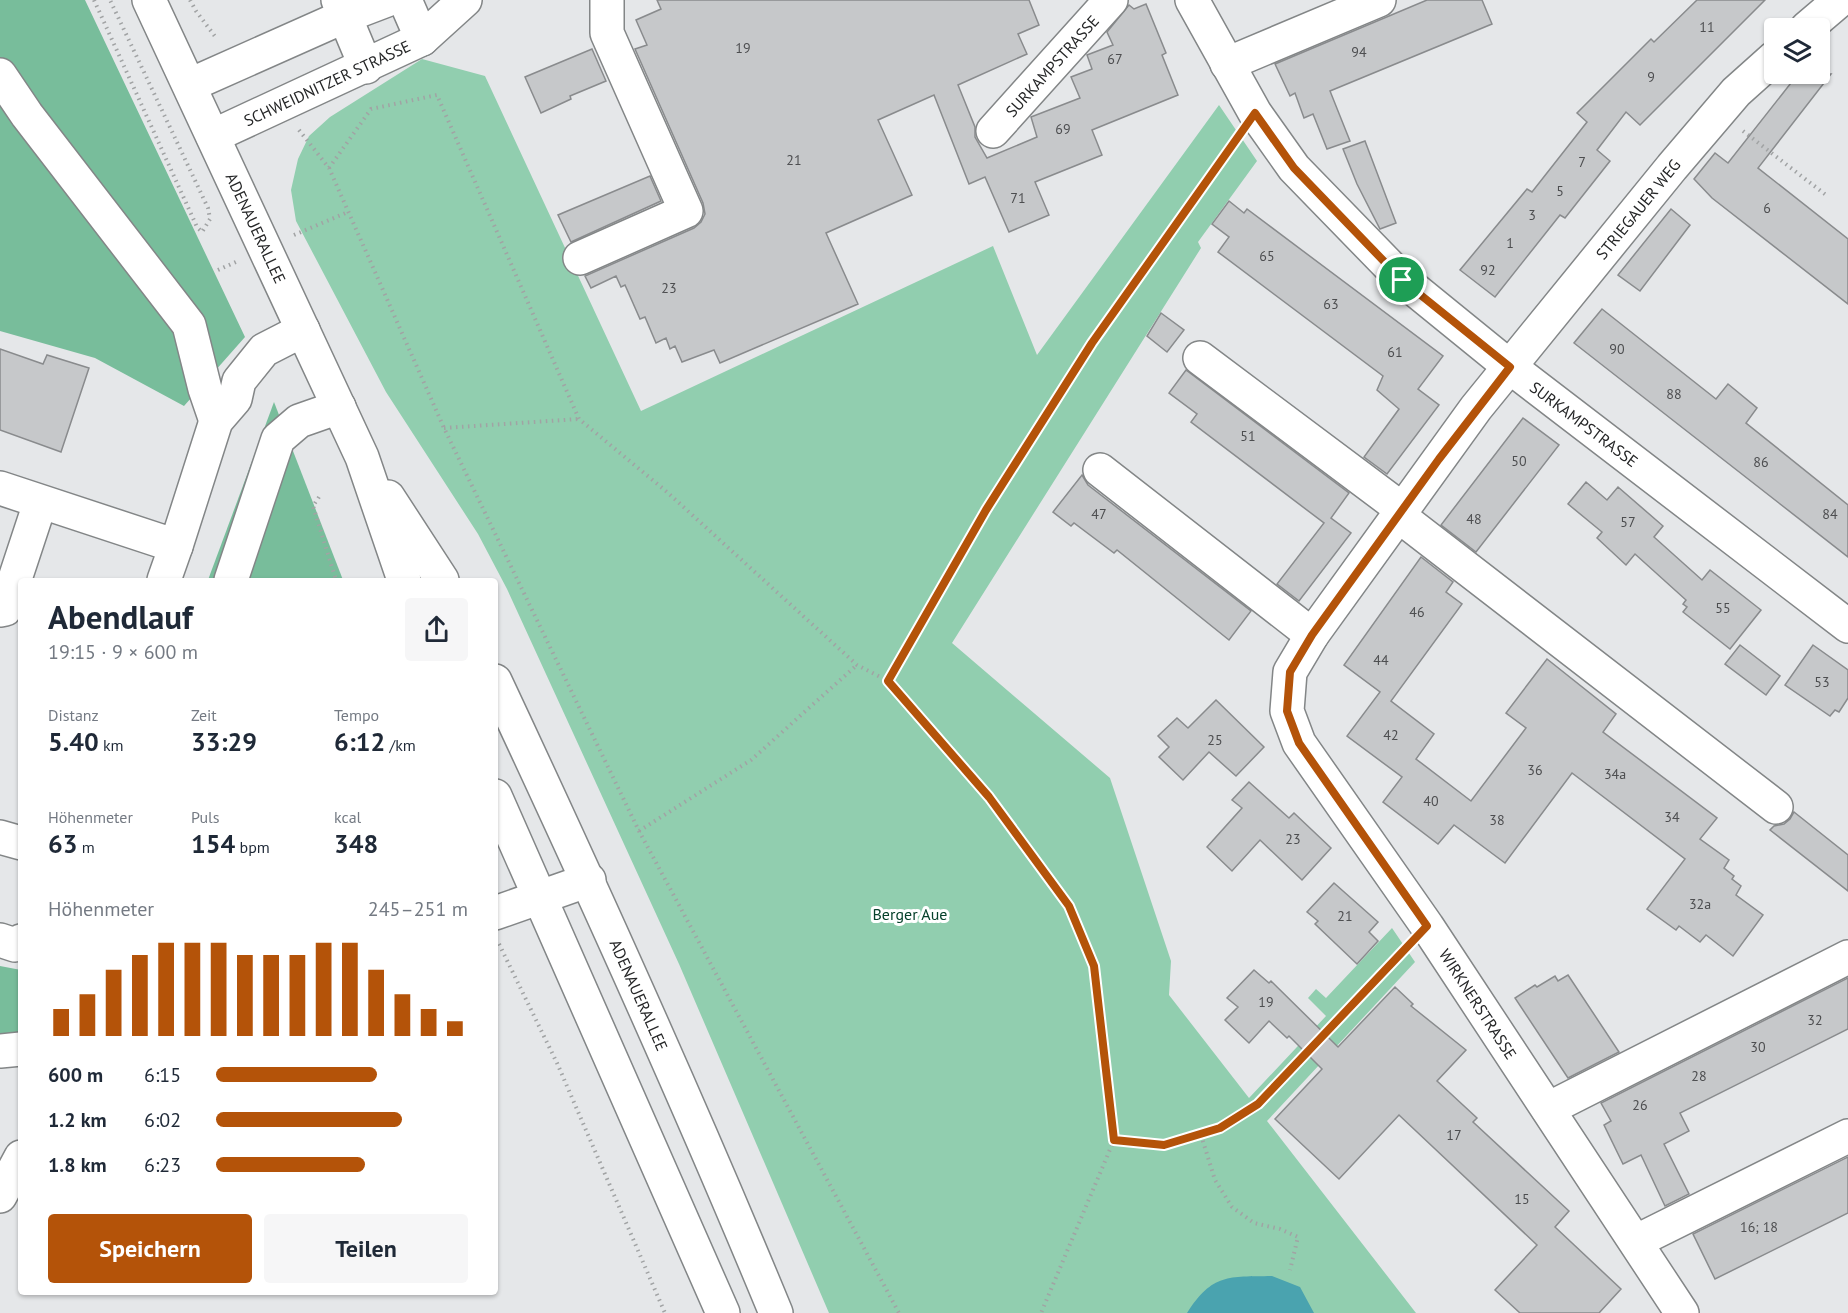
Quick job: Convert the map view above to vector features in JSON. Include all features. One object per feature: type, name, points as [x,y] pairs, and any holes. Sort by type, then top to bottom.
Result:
[{"type":"street","name":"ADENAUERALLEE","points":[[149,0],[362,457],[403,578]]},
{"type":"street","points":[[190,85],[342,8],[387,0]]},
{"type":"street","points":[[405,0],[422,39]]},
{"type":"street","name":"SCHWEIDNITZER STRASSE","points":[[213,136],[366,67],[422,39],[465,0]]},
{"type":"street","points":[[580,258],[686,211],[607,33],[607,0]]},
{"type":"street","name":"SURKAMPSTRASSE","points":[[993,131],[1111,0]]},
{"type":"street","name":"SURKAMPSTRASSE","points":[[1192,0],[1255,113],[1294,168],[1402,280],[1510,367],[1848,626]]},
{"type":"street","points":[[1227,64],[1379,0]]},
{"type":"street","points":[[1819,18],[1840,0]]},
{"type":"street","points":[[342,8],[366,67]]},
{"type":"street","name":"STRIEGAUER WEG","points":[[1510,367],[1672,166],[1736,92],[1764,67]]},
{"type":"street","points":[[0,75],[27,115],[189,325],[205,389],[216,421]]},
{"type":"street","points":[[165,578],[216,421],[235,399],[239,381],[264,350],[303,330]]},
{"type":"street","points":[[1200,357],[1776,807]]},
{"type":"street","name":"WIRKNERSTRASSE","points":[[1510,367],[1476,408],[1312,635],[1290,672],[1287,711],[1299,743],[1427,926],[1637,1241],[1682,1313]]},
{"type":"street","points":[[232,578],[278,439],[299,421],[339,407]]},
{"type":"street","name":"ADENAUERALLEE","points":[[362,457],[441,578]]},
{"type":"street","points":[[1100,470],[1312,635]]},
{"type":"street","points":[[0,488],[176,546]]},
{"type":"street","points":[[0,610],[5,609],[40,503]]},
{"type":"street","name":"ADENAUERALLEE","points":[[498,687],[589,880],[723,1184],[776,1313]]},
{"type":"street","points":[[498,803],[723,1313]]},
{"type":"street","points":[[0,837],[18,842]]},
{"type":"street","points":[[498,912],[589,880]]},
{"type":"street","points":[[0,940],[15,945],[18,943]]},
{"type":"street","points":[[1548,1109],[1848,957]]},
{"type":"street","points":[[0,1051],[18,1049]]},
{"type":"street","points":[[1637,1241],[1848,1136]]},
{"type":"street","points":[[0,1196],[18,1163]]},
{"type":"path","points":[[94,0],[197,227],[202,232],[210,219],[208,208],[110,0]]},
{"type":"path","points":[[899,1313],[639,831],[444,428],[348,212],[329,168],[370,109],[437,94],[579,419],[667,492],[857,664],[888,681],[989,797],[1069,906],[1094,966],[1114,1140],[1041,1313]]},
{"type":"path","points":[[1719,112],[1826,195]]},
{"type":"path","points":[[888,681],[986,510],[1092,343],[1255,113]]},
{"type":"path","points":[[291,237],[348,212]]},
{"type":"path","points":[[218,270],[238,261]]},
{"type":"path","points":[[444,428],[579,419]]},
{"type":"path","points":[[319,497],[314,506],[335,578]]},
{"type":"path","points":[[639,831],[752,760],[857,664]]},
{"type":"path","points":[[1114,1140],[1164,1145],[1220,1128],[1258,1104],[1427,926]]},
{"type":"path","points":[[498,941],[557,1063],[664,1313]]},
{"type":"path","points":[[1201,1135],[1215,1180],[1232,1207],[1254,1223],[1280,1229],[1298,1238],[1290,1270]]},
{"type":"green space","points":[[0,0],[85,0],[245,337],[184,406],[95,358],[0,331]]},
{"type":"green space","name":"Berger Aue","points":[[422,59],[485,76],[641,411],[993,246],[1037,355],[1219,105],[1257,161],[1198,242],[1201,248],[952,643],[1110,778],[1171,961],[1169,995],[1249,1098],[1326,1016],[1308,998],[1316,989],[1326,998],[1392,928],[1415,962],[1267,1121],[1416,1313],[829,1313],[679,964],[507,589],[478,534],[386,392],[296,221],[291,190],[298,159],[309,136],[330,117]]},
{"type":"green space","points":[[274,402],[342,578],[209,578]]},
{"type":"green space","points":[[0,966],[18,969],[18,1062],[0,1061]]},
{"type":"water","points":[[1272,1276],[1300,1287],[1314,1313],[1187,1313],[1205,1290],[1223,1280]]},
{"type":"building","points":[[657,0],[1029,0],[1039,25],[1018,34],[1027,54],[958,85],[975,127],[975,137],[987,158],[1037,137],[1031,117],[1080,98],[1071,77],[1092,69],[1087,55],[1113,45],[1107,32],[1129,5],[1134,9],[1146,4],[1166,53],[1162,55],[1178,95],[1092,130],[1102,155],[1035,182],[1049,215],[1009,232],[985,177],[969,184],[934,95],[878,120],[912,195],[826,233],[858,304],[720,363],[714,350],[682,362],[675,346],[670,349],[666,338],[656,343],[645,317],[640,319],[625,285],[621,287],[616,276],[591,288],[585,276],[694,228],[705,214],[703,203],[635,49],[647,45],[636,20],[661,9]]},
{"type":"building","points":[[1427,0],[1482,0],[1492,24],[1330,91],[1350,141],[1327,149],[1313,114],[1304,118],[1295,93],[1290,96],[1275,64]]},
{"type":"building","points":[[1697,0],[1765,0],[1640,125],[1626,112],[1597,150],[1610,161],[1565,218],[1560,215],[1495,297],[1460,270],[1527,189],[1532,192],[1587,122],[1577,113],[1651,39],[1654,42]]},
{"type":"building","points":[[592,49],[606,81],[570,96],[571,99],[541,113],[525,77]]},
{"type":"building","points":[[1790,84],[1823,84],[1758,168],[1848,239],[1848,304],[1712,198],[1694,179],[1715,153],[1728,163]]},
{"type":"building","points":[[1365,141],[1396,223],[1380,229],[1357,184],[1343,149]]},
{"type":"building","points":[[650,176],[661,201],[571,242],[558,215]]},
{"type":"building","points":[[1229,201],[1244,213],[1247,209],[1443,356],[1418,389],[1439,405],[1387,474],[1364,457],[1399,409],[1377,390],[1383,376],[1218,252],[1229,237],[1212,224]]},
{"type":"building","points":[[1671,209],[1690,225],[1640,291],[1618,275]]},
{"type":"building","points":[[1602,309],[1716,399],[1728,384],[1757,408],[1746,423],[1848,505],[1848,557],[1574,343]]},
{"type":"building","points":[[1161,313],[1184,330],[1167,352],[1147,336]]},
{"type":"building","points":[[0,349],[43,364],[47,355],[89,368],[61,452],[0,430]]},
{"type":"building","points":[[1186,370],[1349,493],[1331,518],[1351,533],[1299,601],[1277,584],[1324,523],[1191,422],[1197,414],[1169,393]]},
{"type":"building","points":[[1523,418],[1559,445],[1476,552],[1441,525]]},
{"type":"building","points":[[1082,475],[1088,485],[1251,611],[1229,640],[1117,550],[1114,553],[1074,523],[1071,526],[1053,512]]},
{"type":"building","points":[[1586,482],[1607,500],[1618,487],[1663,526],[1654,537],[1702,580],[1710,570],[1761,610],[1730,649],[1683,612],[1687,607],[1683,604],[1686,600],[1635,554],[1626,565],[1597,538],[1602,532],[1568,504]]},
{"type":"building","points":[[1421,557],[1453,582],[1446,592],[1462,604],[1391,701],[1434,734],[1416,759],[1471,801],[1526,728],[1506,713],[1547,659],[1616,714],[1603,732],[1717,818],[1700,839],[1729,860],[1724,868],[1741,886],[1736,895],[1763,915],[1733,956],[1706,935],[1700,942],[1679,926],[1676,930],[1647,909],[1685,859],[1572,773],[1505,863],[1454,825],[1438,844],[1383,802],[1402,777],[1347,736],[1380,692],[1344,665]]},
{"type":"building","points":[[1740,645],[1780,676],[1766,695],[1725,664]]},
{"type":"building","points":[[1813,645],[1848,670],[1848,698],[1839,712],[1835,710],[1830,716],[1785,685]]},
{"type":"building","points":[[1216,700],[1264,747],[1236,776],[1209,752],[1183,780],[1159,757],[1169,747],[1158,736],[1177,718],[1188,728]]},
{"type":"building","points":[[1249,782],[1289,818],[1294,813],[1331,848],[1302,880],[1260,840],[1232,871],[1207,847],[1242,808],[1232,800]]},
{"type":"building","points":[[1794,812],[1848,855],[1848,891],[1770,830],[1774,826],[1784,824]]},
{"type":"building","points":[[1334,883],[1378,922],[1369,932],[1378,941],[1357,964],[1315,924],[1318,921],[1307,912]]},
{"type":"building","points":[[1254,970],[1269,983],[1271,981],[1338,1047],[1395,987],[1413,1004],[1411,1006],[1466,1050],[1437,1081],[1477,1118],[1473,1122],[1569,1211],[1555,1227],[1621,1289],[1599,1313],[1520,1313],[1495,1290],[1537,1245],[1399,1115],[1339,1179],[1275,1119],[1322,1069],[1289,1036],[1287,1038],[1269,1021],[1249,1043],[1225,1020],[1238,1007],[1227,998]]},
{"type":"building","points":[[1568,975],[1619,1052],[1568,1078],[1515,998],[1555,976],[1558,981]]},
{"type":"building","points":[[1848,978],[1848,1029],[1680,1113],[1689,1131],[1664,1144],[1689,1194],[1665,1206],[1641,1155],[1623,1164],[1604,1125],[1611,1121],[1601,1103]]},
{"type":"building","points":[[1848,1157],[1848,1213],[1715,1279],[1693,1234]]},
{"type":"route","points":[[1255,113],[1294,168],[1402,280],[1510,367],[1476,408],[1312,635],[1290,672],[1287,711],[1299,743],[1427,926],[1258,1104],[1220,1128],[1164,1145],[1114,1140],[1094,966],[1069,906],[989,797],[888,681],[986,510],[1092,343],[1255,113]]}]
